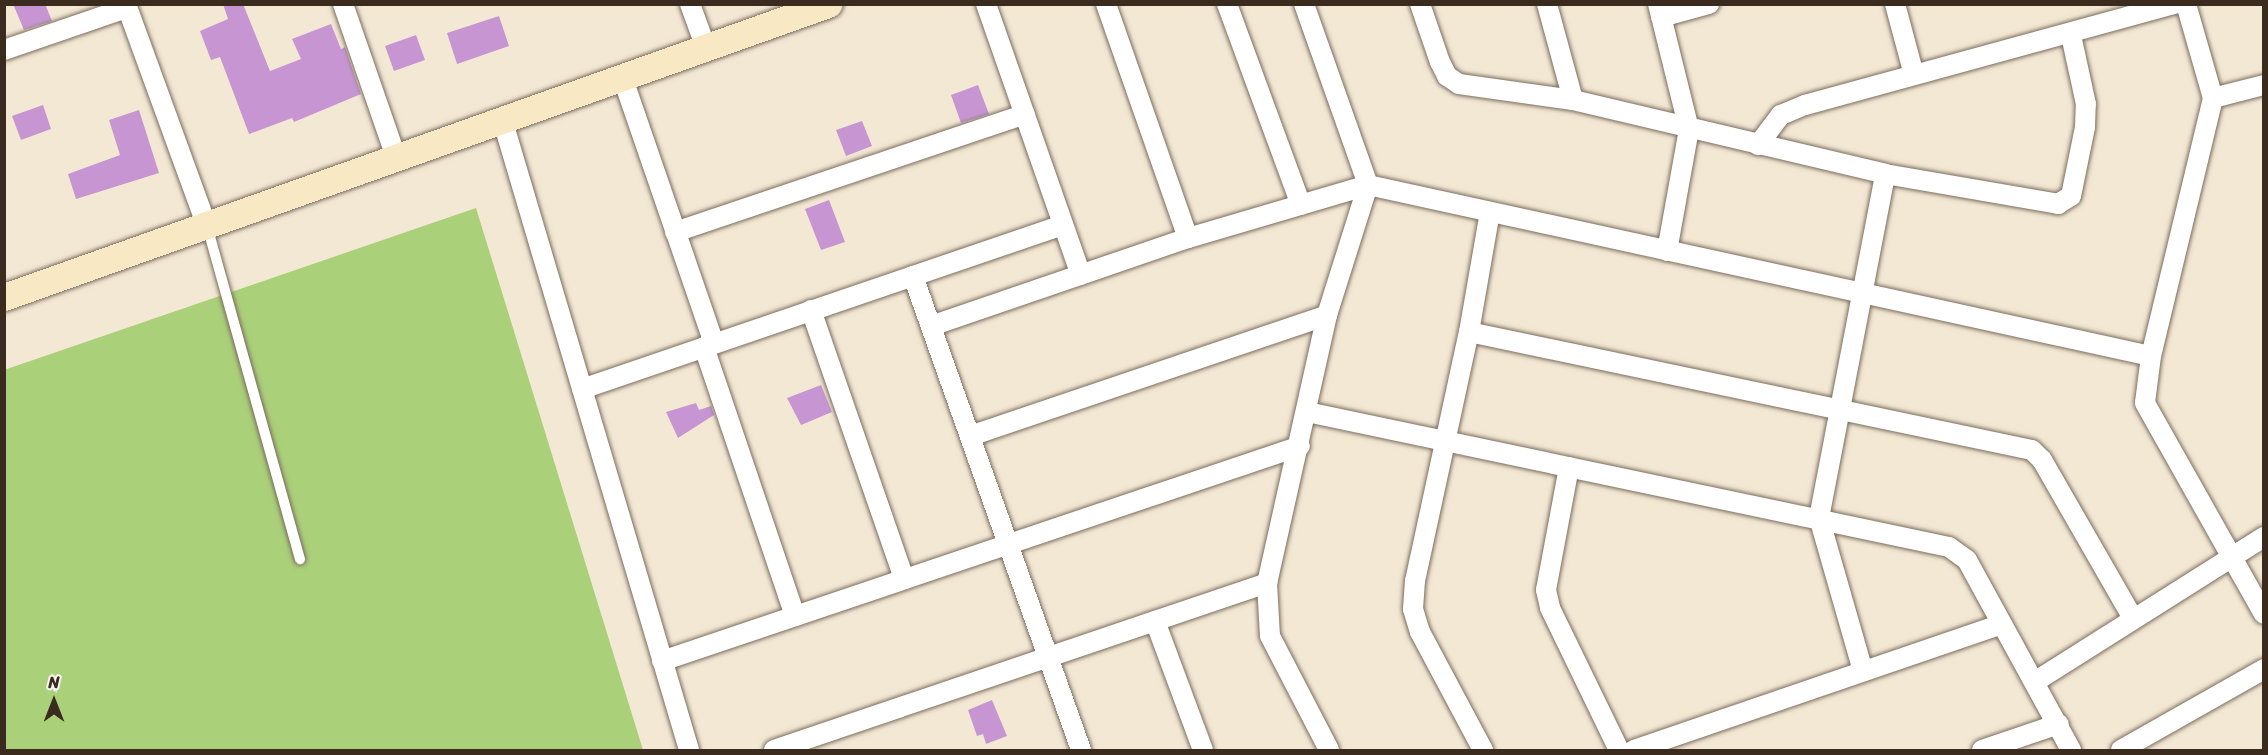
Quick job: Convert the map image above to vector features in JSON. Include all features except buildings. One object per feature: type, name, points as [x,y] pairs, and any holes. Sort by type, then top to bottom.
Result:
[{"type":"main road","points":[[4,297],[397,160],[828,4]]},
{"type":"street","points":[[343,4],[397,160]]},
{"type":"street","points":[[690,4],[706,48]]},
{"type":"street","points":[[986,4],[1081,275]]},
{"type":"street","points":[[1106,4],[1188,238]]},
{"type":"street","points":[[1227,4],[1301,205]]},
{"type":"street","points":[[1420,4],[1440,63],[1447,76],[1459,84],[1573,100],[1885,174],[2058,204],[2071,196],[2086,104],[2071,35]]},
{"type":"street","points":[[1547,4],[1573,100]]},
{"type":"street","points":[[1667,251],[1689,129],[1660,11],[1709,4]]},
{"type":"street","points":[[1895,4],[1914,75]]},
{"type":"street","points":[[1758,145],[1781,116],[1805,105],[2071,35],[2174,4]]},
{"type":"street","points":[[2186,4],[2213,98],[2151,356],[2145,403],[2229,558],[2264,614]]},
{"type":"street","points":[[4,50],[127,6],[207,226]]},
{"type":"street","points":[[1309,6],[1368,185],[1327,315],[1300,446],[1267,582],[1270,636],[1329,750]]},
{"type":"street","points":[[623,79],[675,232],[795,616]]},
{"type":"street","points":[[2213,98],[2264,85]]},
{"type":"street","points":[[675,232],[1025,114]]},
{"type":"street","points":[[503,122],[688,750]]},
{"type":"street","points":[[1863,671],[1819,518],[1843,412],[1885,174]]},
{"type":"street","points":[[931,326],[1188,238],[1368,185],[2151,356]]},
{"type":"street","points":[[1484,750],[1420,632],[1413,609],[1415,581],[1469,332],[1490,212]]},
{"type":"street","points":[[582,388],[1063,225]]},
{"type":"street","points":[[913,276],[1081,750]]},
{"type":"street","points":[[811,310],[904,579]]},
{"type":"street","points":[[970,436],[1327,315]]},
{"type":"street","points":[[1469,332],[2032,450],[2042,459],[2133,618]]},
{"type":"street","points":[[1307,412],[1819,518],[1960,552],[2036,681],[2072,750]]},
{"type":"street","points":[[662,661],[1300,446]]},
{"type":"street","points":[[1569,467],[1546,590],[1550,608],[1619,750]]},
{"type":"street","points":[[2036,681],[2264,537]]},
{"type":"street","points":[[774,750],[1267,582]]},
{"type":"street","points":[[1155,621],[1203,750]]},
{"type":"street","points":[[1634,750],[2002,624]]},
{"type":"street","points":[[2121,750],[2264,669]]},
{"type":"street","points":[[1982,750],[2059,724]]},
{"type":"lane","points":[[207,226],[300,560]]},
{"type":"green space","points":[[476,208],[643,750],[5,750],[4,370]]}]
